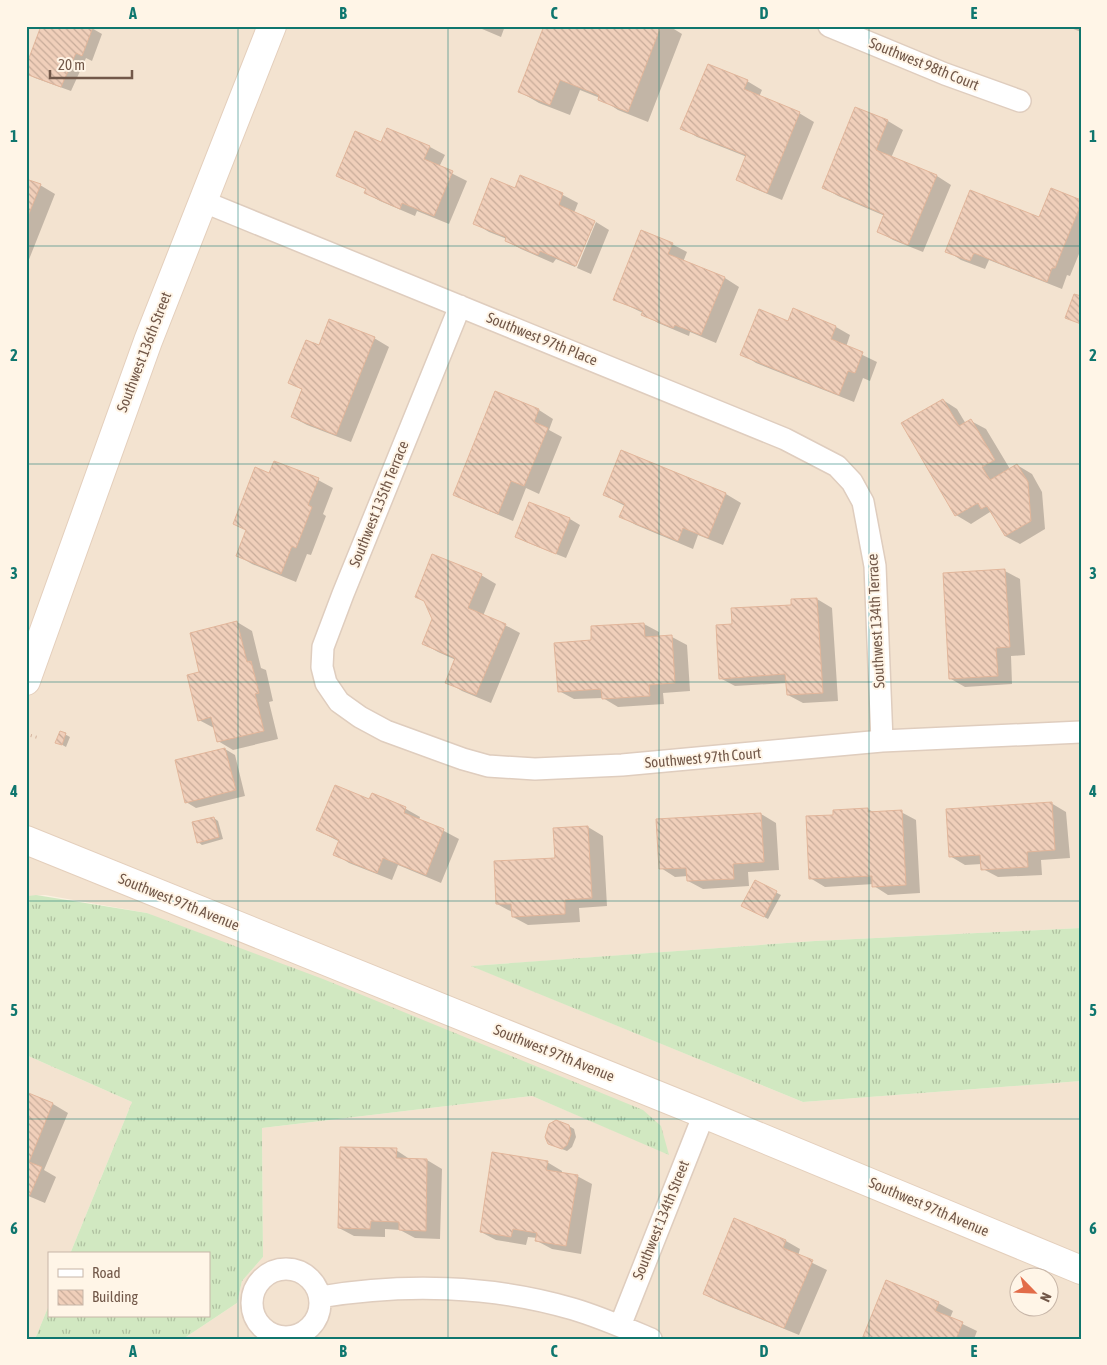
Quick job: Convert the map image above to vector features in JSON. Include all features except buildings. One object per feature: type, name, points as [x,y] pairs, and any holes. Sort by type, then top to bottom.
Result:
[{"type":"street","name":"Southwest 136th Street","points":[[26,681],[132,383],[272,26]]},
{"type":"street","name":"Southwest 98th Court","points":[[829,26],[945,74],[1020,101]]},
{"type":"street","name":"Southwest 97th Place","points":[[202,201],[806,448],[837,466],[852,482],[863,502]]},
{"type":"street","name":"Southwest 135th Terrace","points":[[340,702],[330,690],[323,675],[322,658],[326,637],[460,306]]},
{"type":"street","name":"Southwest 134th Terrace","points":[[863,502],[875,566],[882,742]]},
{"type":"street","name":"Southwest 97th Court","points":[[340,702],[360,717],[386,731],[463,759],[488,766],[511,769],[622,765],[882,742],[1081,732]]},
{"type":"street","name":"Southwest 97th Avenue","points":[[26,840],[704,1114],[1081,1270]]},
{"type":"street","name":"Southwest 134th Street","points":[[620,1326],[704,1114]]},
{"type":"street","points":[[320,1297],[355,1291],[417,1288],[487,1292],[518,1296],[573,1309],[651,1339]]},
{"type":"path","points":[[26,734],[39,738]]},
{"type":"shaded area","points":[[26,26],[1081,26],[1081,928],[815,941],[472,966],[803,1102],[1081,1081],[1081,1339],[183,1339],[237,1303],[242,1281],[263,1257],[262,1128],[532,1096],[669,1154],[147,913],[45,895],[29,896],[30,902],[26,903]]},
{"type":"shaded area","points":[[26,1055],[132,1102],[71,1252],[48,1252],[48,1307],[35,1339],[26,1339]]},
{"type":"green space","points":[[36,895],[147,913],[323,979],[643,1110],[661,1126],[669,1155],[532,1096],[262,1128],[263,1257],[242,1281],[237,1303],[183,1339],[35,1339],[48,1307],[48,1318],[210,1318],[210,1252],[71,1252],[132,1102],[26,1055],[26,903],[30,902],[28,896]]},
{"type":"green space","points":[[1081,928],[1081,1081],[803,1102],[471,966],[815,941]]}]
